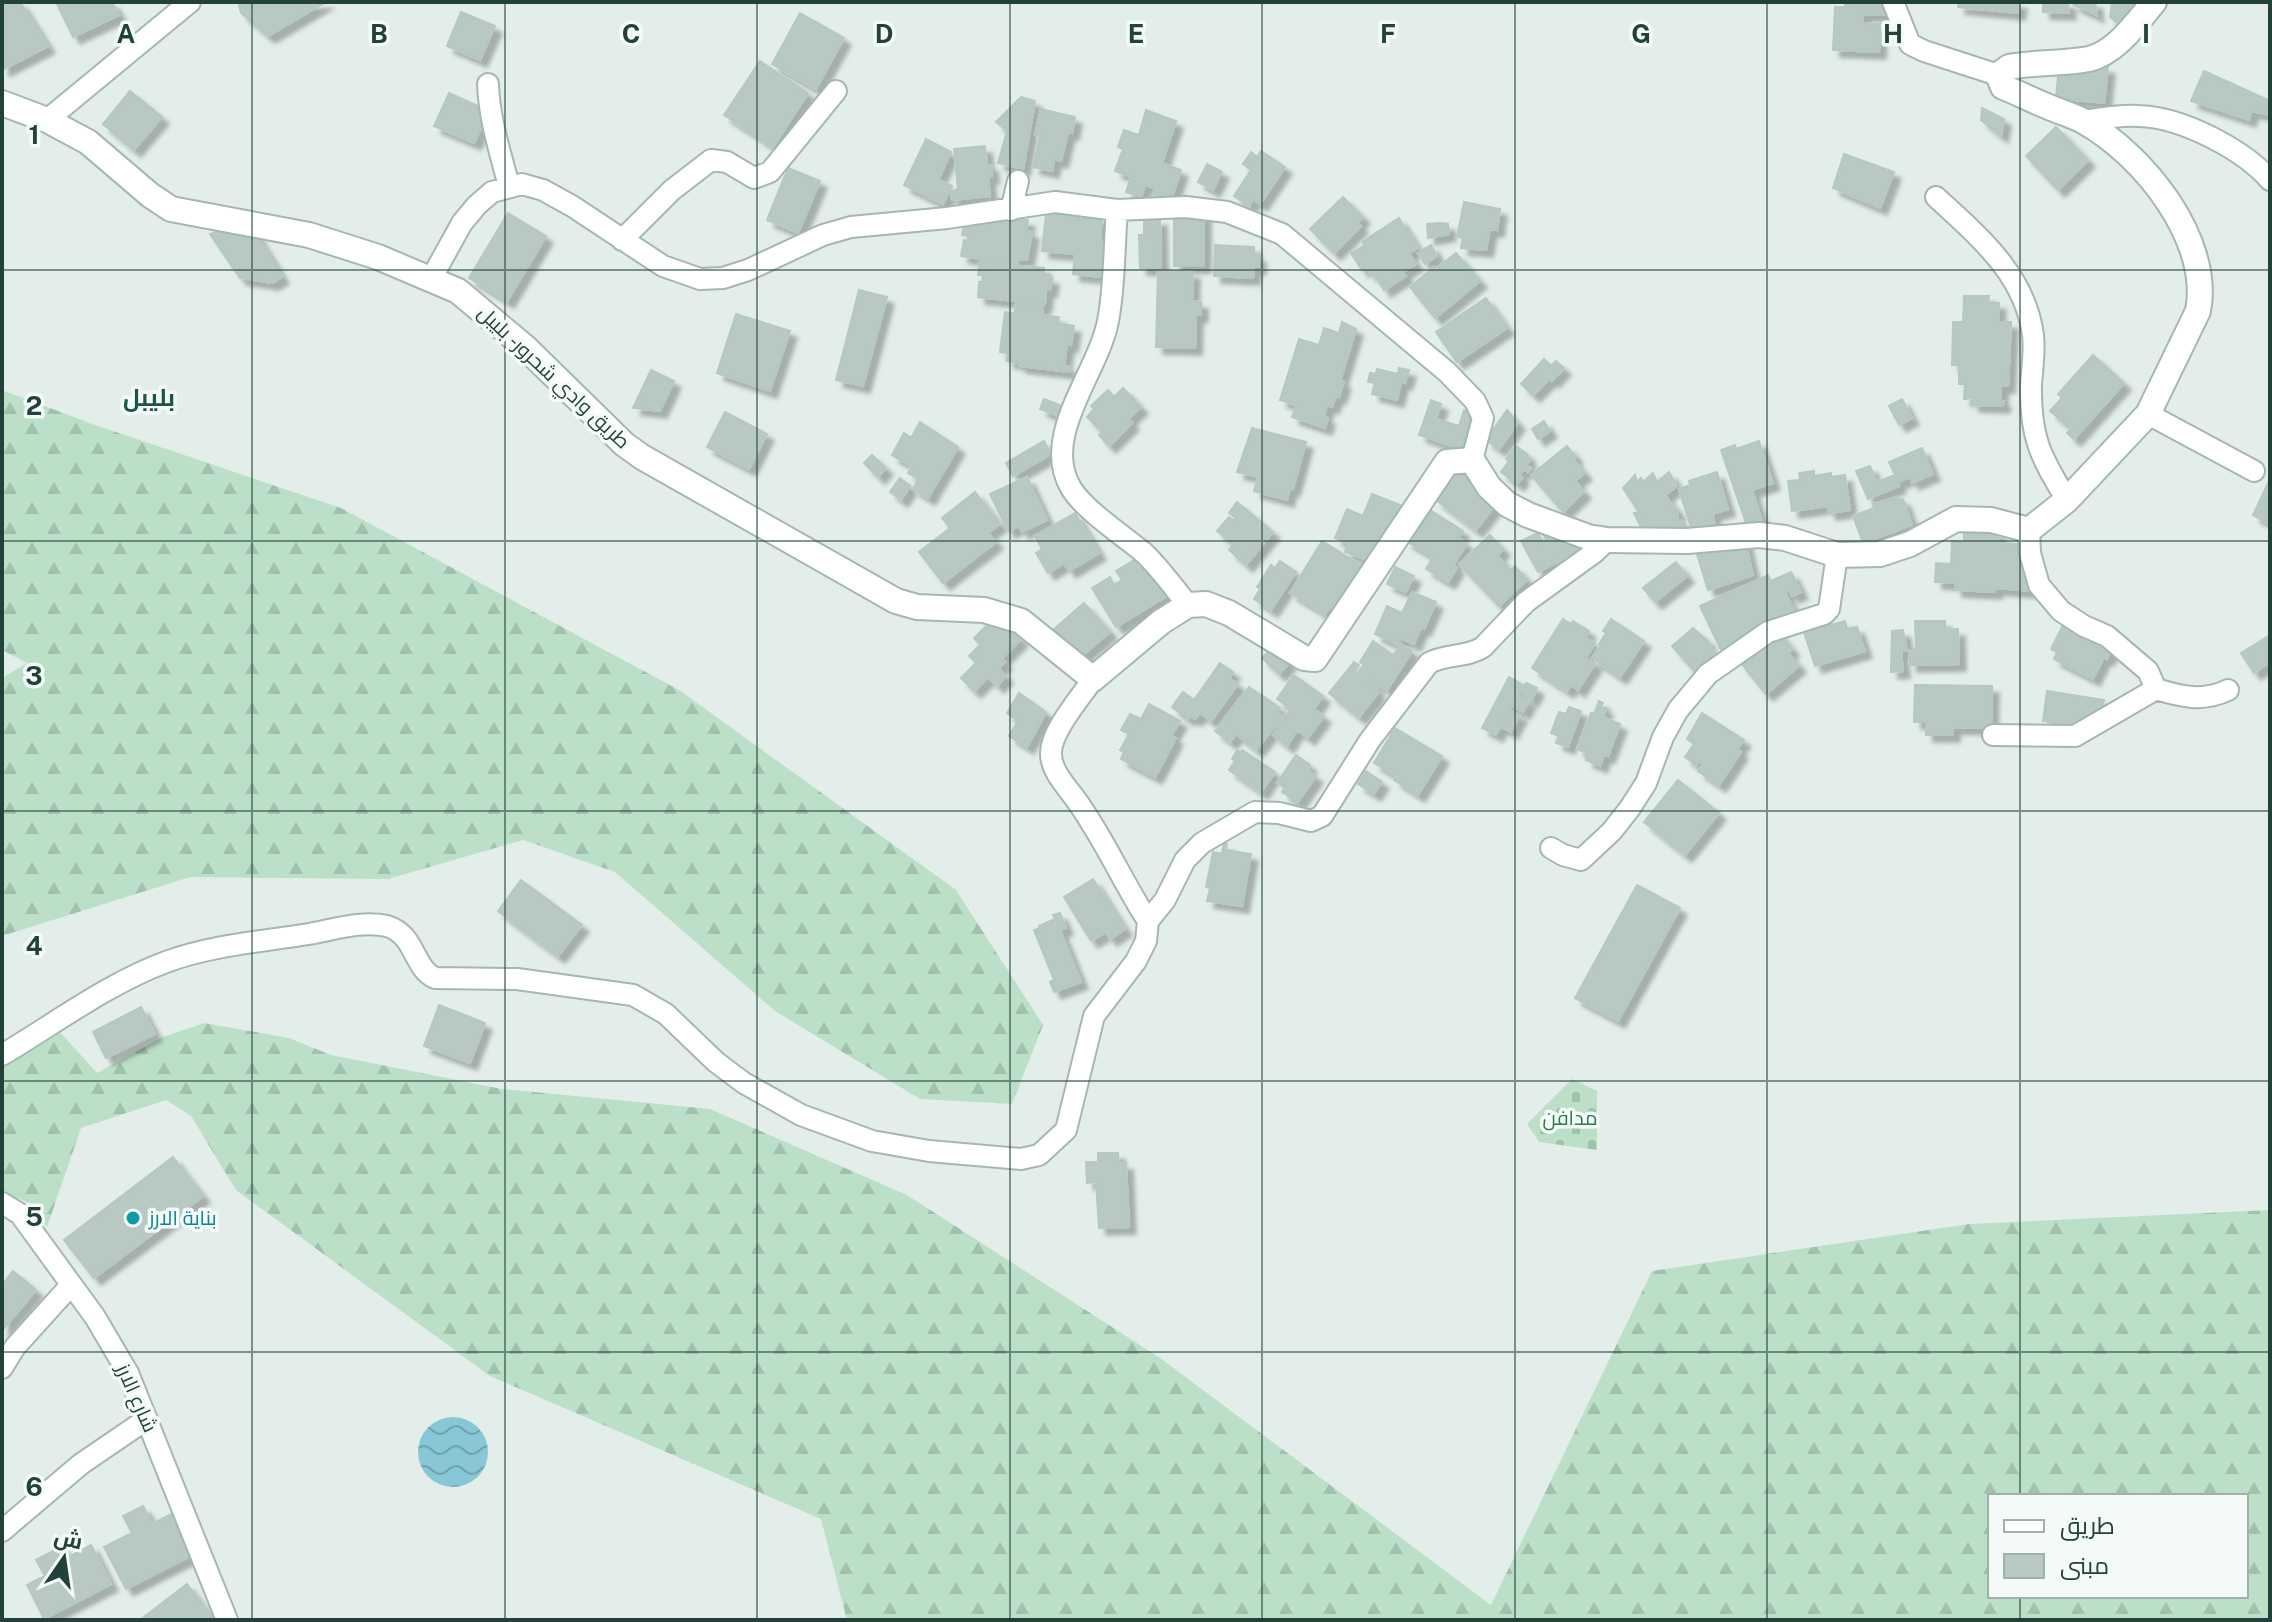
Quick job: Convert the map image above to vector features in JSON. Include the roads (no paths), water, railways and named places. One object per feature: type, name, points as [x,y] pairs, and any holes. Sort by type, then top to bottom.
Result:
[{"type":"street","points":[[47,120],[190,2]]},
{"type":"street","points":[[1893,2],[1910,44],[1998,75],[2003,87],[2084,121],[2142,167],[2162,191],[2194,253],[2199,272],[2201,293],[2198,311],[2148,414],[2067,500],[2029,530]]},
{"type":"street","points":[[1998,75],[2009,67],[2092,58],[2124,36],[2154,2]]},
{"type":"street","points":[[488,84],[489,111],[509,186]]},
{"type":"street","points":[[622,240],[672,190],[711,160],[727,162],[754,178],[770,172],[836,91]]},
{"type":"street","name":"طريق وادي شحرور - بليبل","points":[[2,103],[47,120],[88,142],[171,209],[309,235],[378,257],[458,291],[498,322],[624,444],[642,457],[896,601],[917,607],[984,610],[1021,621],[1093,679]]},
{"type":"street","points":[[2084,121],[2142,115],[2192,128],[2229,148],[2270,180]]},
{"type":"street","points":[[1011,210],[1018,181]]},
{"type":"street","points":[[431,279],[462,223],[477,205],[492,192],[522,184],[543,190],[653,260],[700,279],[723,278],[748,270],[823,235],[851,227],[1011,210],[1055,202],[1117,210],[1186,207],[1227,212],[1282,234],[1447,372],[1475,401],[1483,418],[1472,460],[1489,487],[1507,504],[1528,515],[1588,537],[1607,540],[1687,541],[1759,535],[1785,538],[1837,555],[1880,554],[1910,544],[1956,519],[1991,520],[2029,530]]},
{"type":"street","points":[[1936,197],[2001,260],[2017,286],[2033,337],[2031,409],[2035,433],[2042,459],[2067,500]]},
{"type":"street","points":[[1117,210],[1108,322],[1070,415],[1061,443],[1061,465],[1071,490],[1147,556],[1188,605]]},
{"type":"street","points":[[2148,414],[2254,471]]},
{"type":"street","points":[[1148,921],[1085,812],[1058,776],[1052,760],[1053,744],[1065,719],[1093,679],[1161,622],[1188,605],[1206,604],[1229,613],[1304,658],[1315,659],[1447,462],[1472,460]]},
{"type":"street","points":[[2029,530],[2030,553],[2039,585],[2061,611],[2107,636],[2148,671],[2156,689]]},
{"type":"street","points":[[2,1055],[125,981],[166,962],[258,940],[380,925],[402,935],[425,971],[435,978],[517,979],[619,991],[644,999],[673,1019],[716,1062],[744,1083],[829,1127],[872,1141],[929,1151],[1021,1159],[1039,1155],[1066,1130],[1094,1016],[1136,961],[1146,941],[1148,921],[1165,900],[1185,860],[1202,843],[1255,812],[1279,813],[1311,821],[1322,816],[1370,740],[1429,663],[1475,652],[1483,647],[1526,602],[1607,540]]},
{"type":"street","points":[[1551,848],[1581,860],[1612,831],[1646,783],[1663,737],[1678,710],[1708,674],[1768,632],[1824,614],[1829,609],[1837,555]]},
{"type":"street","points":[[1993,735],[2075,736],[2156,689],[2176,695],[2211,698],[2228,690]]},
{"type":"street","name":"شارع الارز","points":[[2,1203],[20,1214],[95,1317],[128,1373],[227,1620]]},
{"type":"street","points":[[2,1368],[15,1347],[71,1285]]},
{"type":"street","points":[[2,1531],[81,1464],[147,1419]]},
{"type":"water","points":[[453,1417],[478,1427],[488,1452],[478,1477],[453,1487],[428,1477],[418,1452],[428,1427]]},
{"type":"place","name":"بناية الارز","points":[[133,1218]]},
{"type":"district","name":"بليبل","points":[[149,397]]},
{"type":"park label","name":"مدافن","points":[[1570,1118]]}]
